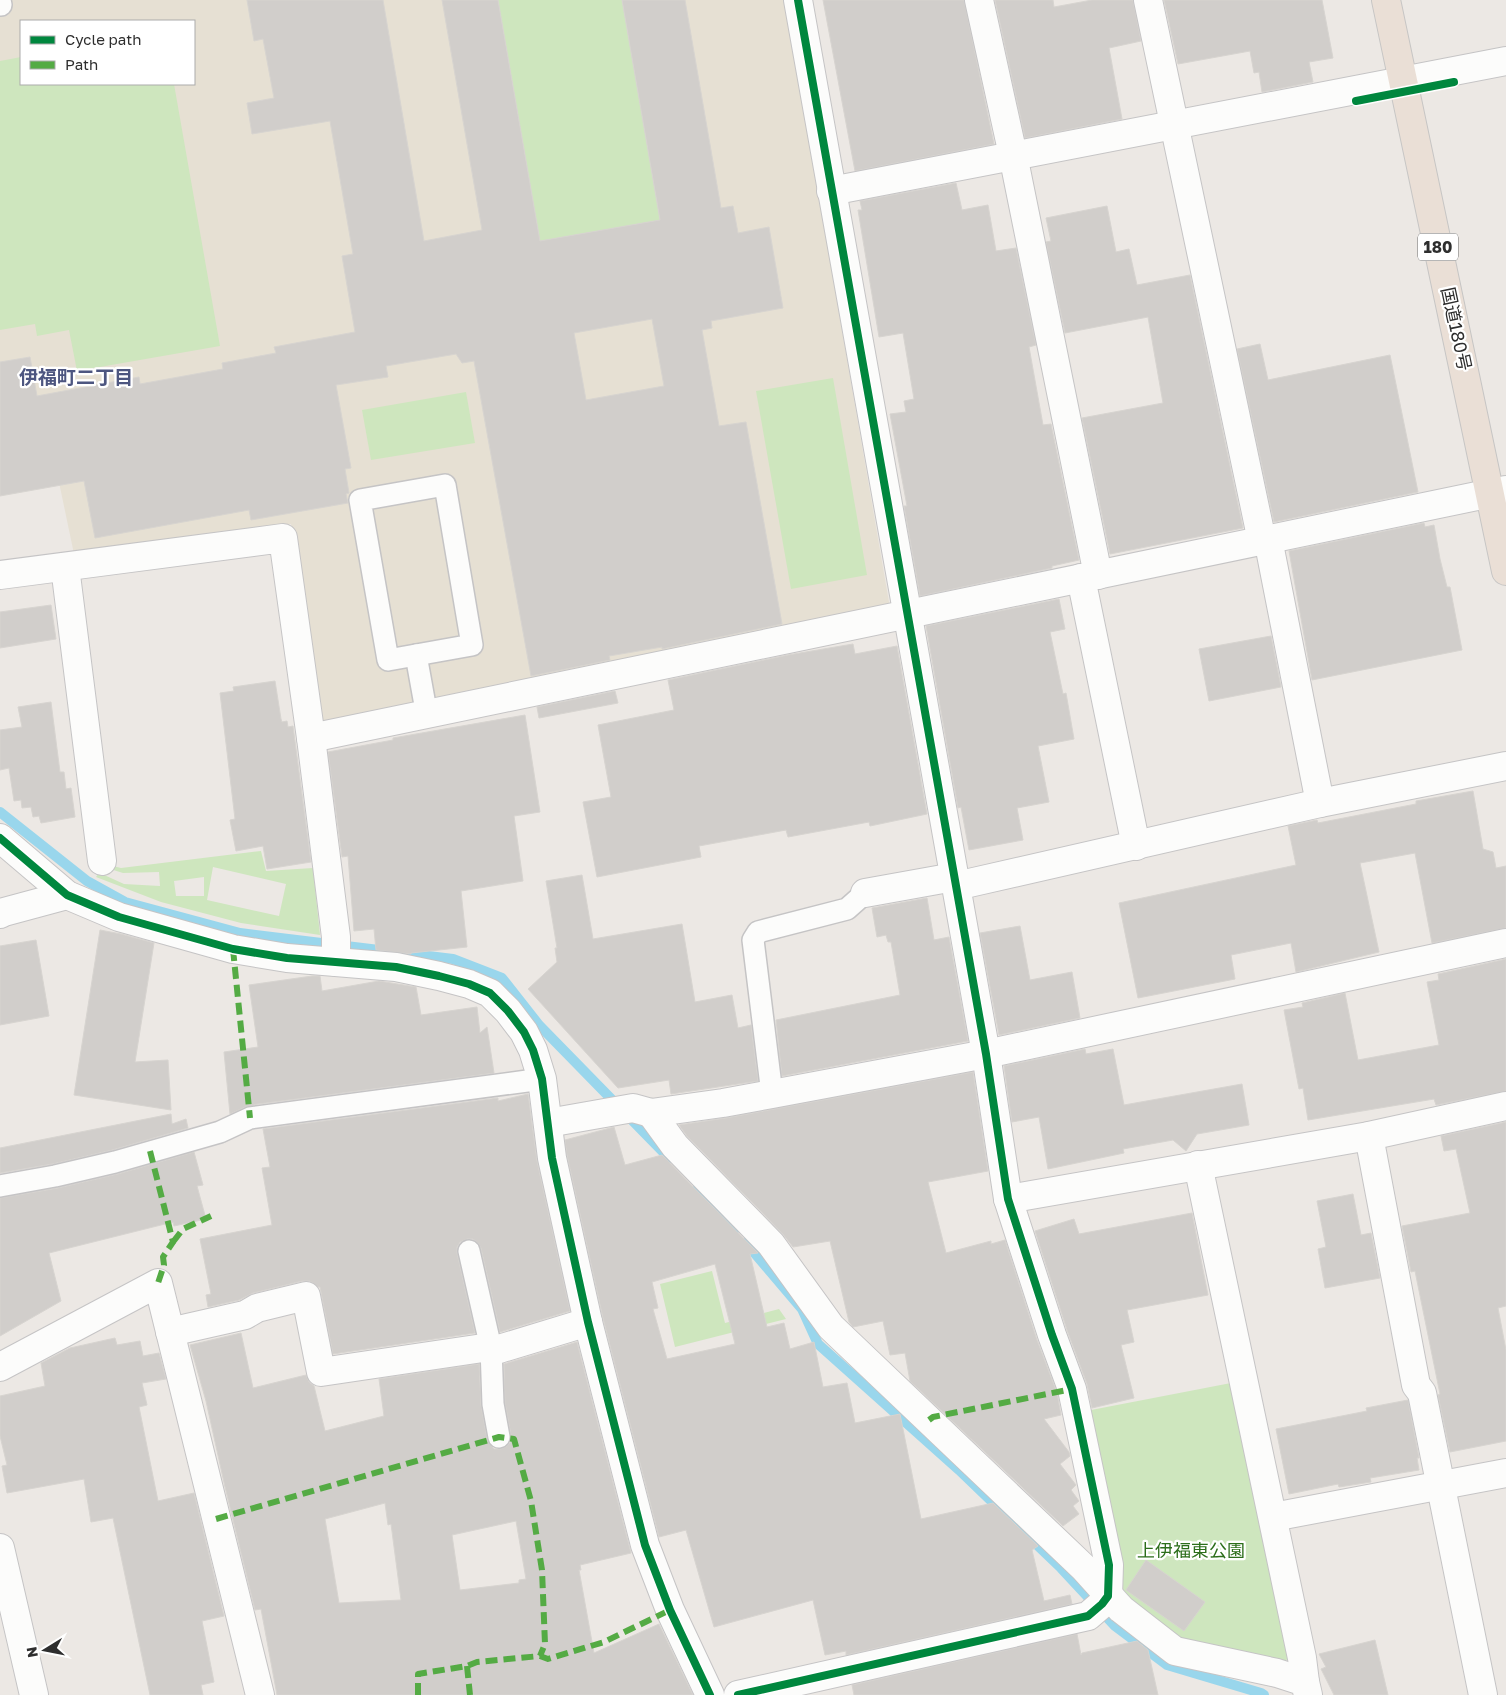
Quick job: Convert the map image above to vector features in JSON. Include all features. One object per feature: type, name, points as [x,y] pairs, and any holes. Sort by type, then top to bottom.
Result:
[{"type":"highway","name":"国道180号","points":[[1386,0],[1498,492],[1506,570]]},
{"type":"street","points":[[798,0],[986,1054],[1008,1199],[1052,1335],[1072,1389],[1109,1565],[1099,1605]]},
{"type":"street","points":[[979,0],[1013,155],[1136,846]]},
{"type":"street","points":[[1148,0],[1320,804]]},
{"type":"street","points":[[831,191],[1506,61]]},
{"type":"street","points":[[312,738],[427,716],[907,614],[1498,492]]},
{"type":"street","points":[[0,575],[283,538],[312,738],[336,951]]},
{"type":"street","points":[[65,567],[102,861]]},
{"type":"street","points":[[865,892],[955,882],[1136,846],[1320,804],[1506,766]]},
{"type":"street","points":[[0,838],[67,895],[119,917],[234,948],[287,958],[336,951],[396,968],[469,984],[490,994],[508,1011],[524,1032],[533,1050],[542,1079],[552,1158],[588,1322],[645,1546],[670,1610],[710,1695]]},
{"type":"street","points":[[0,914],[67,895]]},
{"type":"street","points":[[548,1123],[630,1111],[723,1103],[986,1054],[1506,943]]},
{"type":"street","points":[[1008,1199],[1369,1136],[1506,1106]]},
{"type":"street","points":[[630,1111],[675,1146],[770,1244],[831,1327],[1084,1568],[1099,1605]]},
{"type":"street","points":[[1369,1136],[1416,1385],[1422,1393],[1483,1695]]},
{"type":"street","points":[[1198,1165],[1273,1517],[1307,1689]]},
{"type":"street","points":[[0,1367],[158,1283],[260,1695]]},
{"type":"street","points":[[170,1332],[245,1315],[256,1308],[306,1296],[320,1372],[491,1348],[498,1349],[588,1322]]},
{"type":"street","points":[[1273,1517],[1506,1473]]},
{"type":"street","points":[[0,1548],[34,1695]]},
{"type":"street","points":[[738,1695],[1099,1605],[1121,1610],[1175,1651],[1277,1673],[1307,1689]]},
{"type":"lane","points":[[0,0],[0,5]]},
{"type":"lane","points":[[444,485],[472,645],[416,655],[388,660],[360,500],[444,485]]},
{"type":"lane","points":[[416,655],[427,716]]},
{"type":"lane","points":[[772,1094],[753,940],[758,932],[847,910],[865,892]]},
{"type":"lane","points":[[0,1186],[55,1176],[114,1162],[220,1132],[250,1118],[542,1079]]},
{"type":"lane","points":[[469,1251],[491,1348],[493,1404],[499,1437]]},
{"type":"shaded area","points":[[0,0],[785,0],[890,608],[320,722],[291,524],[74,554],[41,396],[0,402]]},
{"type":"green space","points":[[498,0],[622,0],[660,220],[540,241]]},
{"type":"green space","points":[[20,57],[20,85],[174,85],[220,346],[77,371],[69,330],[37,336],[35,324],[0,330],[0,61]]},
{"type":"green space","points":[[833,378],[867,575],[791,589],[756,391]]},
{"type":"green space","points":[[466,392],[475,443],[371,460],[362,410]]},
{"type":"green space","points":[[261,851],[266,871],[313,868],[320,935],[241,923],[161,902],[96,877],[105,864],[121,868]],"holes":[[[213,867],[286,884],[279,916],[207,900]],[[107,868],[123,873],[159,872],[160,886],[124,884],[102,874]],[[204,877],[204,896],[176,896],[174,881]]]},
{"type":"green space","points":[[712,1271],[725,1323],[779,1309],[786,1319],[675,1347],[660,1284]]},
{"type":"green space","name":"上伊福東公園","points":[[1231,1383],[1289,1657],[1284,1663],[1202,1642],[1183,1644],[1118,1595],[1086,1411]]},
{"type":"building","points":[[247,0],[383,0],[424,241],[482,230],[442,0],[498,0],[540,241],[660,220],[622,0],[685,0],[721,208],[733,206],[738,233],[769,227],[783,308],[711,321],[712,328],[702,330],[719,426],[746,422],[782,624],[662,649],[662,647],[609,656],[610,660],[531,676],[474,361],[462,363],[456,354],[386,366],[388,377],[336,385],[351,468],[345,469],[349,493],[346,494],[348,503],[251,520],[249,510],[95,538],[84,481],[0,496],[0,362],[30,357],[37,396],[139,377],[140,384],[223,369],[222,363],[276,353],[274,347],[355,332],[342,256],[353,254],[330,121],[252,134],[247,103],[274,98],[263,39],[254,41]],"holes":[[[652,319],[664,386],[586,400],[574,333]]]},
{"type":"building","points":[[823,0],[964,0],[994,144],[855,171]]},
{"type":"building","points":[[995,0],[1053,0],[1054,7],[1092,0],[1133,0],[1141,41],[1109,48],[1122,119],[1025,138]]},
{"type":"building","points":[[1164,0],[1322,0],[1333,58],[1309,62],[1313,82],[1262,92],[1259,72],[1254,73],[1250,51],[1178,64]]},
{"type":"building","points":[[956,183],[962,210],[988,205],[996,251],[1016,248],[1036,345],[1029,347],[1043,425],[1051,424],[1079,560],[1052,566],[1052,568],[920,596],[904,506],[907,506],[890,414],[906,412],[904,401],[914,399],[903,333],[879,337],[858,210],[862,210],[860,201]]},
{"type":"building","points":[[1107,206],[1116,252],[1129,249],[1137,285],[1190,275],[1243,528],[1110,554],[1082,418],[1163,403],[1148,317],[1065,333],[1046,242],[1051,241],[1046,218]]},
{"type":"building","points":[[1260,344],[1268,380],[1390,355],[1418,492],[1274,522],[1237,349]]},
{"type":"building","points":[[1424,523],[1425,527],[1434,525],[1447,587],[1450,587],[1462,650],[1312,680],[1289,551]]},
{"type":"building","points":[[1059,599],[1065,629],[1050,632],[1063,694],[1066,693],[1074,739],[1038,746],[1049,802],[1017,808],[1023,840],[969,850],[961,807],[958,808],[926,626]]},
{"type":"building","points":[[51,605],[56,639],[0,648],[0,612]]},
{"type":"building","points":[[1271,636],[1281,687],[1209,701],[1199,649]]},
{"type":"building","points":[[853,644],[855,654],[897,646],[927,814],[870,826],[869,822],[788,837],[786,830],[699,846],[701,857],[597,877],[583,802],[611,797],[598,725],[674,710],[668,680],[788,655]]},
{"type":"building","points":[[275,681],[282,722],[287,721],[288,727],[293,726],[311,862],[267,869],[263,846],[236,851],[230,820],[235,819],[220,693],[234,691],[233,687]]},
{"type":"building","points":[[615,691],[618,703],[539,718],[537,707]]},
{"type":"building","points":[[51,702],[60,772],[64,772],[66,789],[71,788],[75,817],[41,823],[39,816],[33,817],[31,807],[22,808],[21,800],[14,801],[9,768],[0,770],[0,730],[22,727],[18,707]]},
{"type":"building","points":[[525,715],[540,812],[514,816],[523,881],[461,891],[467,947],[411,954],[376,950],[374,929],[354,931],[348,856],[342,857],[328,752],[393,740],[393,738]]},
{"type":"building","points":[[1473,791],[1483,849],[1493,852],[1496,868],[1506,866],[1506,928],[1432,943],[1415,853],[1360,863],[1379,952],[1296,972],[1291,943],[1231,955],[1235,979],[1138,998],[1119,903],[1296,865],[1288,826],[1317,820],[1318,823],[1416,804],[1416,801]]},
{"type":"building","points":[[582,875],[593,939],[682,924],[695,1002],[732,995],[738,1028],[751,1025],[758,1081],[671,1094],[669,1080],[618,1088],[528,989],[557,962],[555,948],[557,948],[546,881]]},
{"type":"building","points":[[927,898],[934,940],[949,937],[968,1041],[782,1076],[776,1020],[900,995],[891,942],[888,942],[886,935],[877,937],[872,908]]},
{"type":"building","points":[[1020,926],[1030,980],[1072,972],[1080,1018],[999,1035],[980,933]]},
{"type":"building","points":[[100,930],[154,943],[135,1062],[168,1060],[171,1110],[74,1095]]},
{"type":"building","points":[[36,940],[49,1016],[0,1025],[0,946]]},
{"type":"building","points":[[1506,959],[1506,1091],[1436,1105],[1434,1099],[1308,1120],[1303,1088],[1299,1089],[1284,1010],[1303,1007],[1302,1003],[1345,993],[1358,1060],[1439,1045],[1427,982],[1439,980],[1438,974]]},
{"type":"building","points":[[320,976],[322,991],[379,981],[416,987],[421,1015],[477,1007],[480,1033],[487,1027],[494,1073],[258,1104],[245,1107],[230,1114],[224,1052],[258,1047],[249,985]]},
{"type":"building","points":[[1085,1049],[1086,1054],[1113,1049],[1124,1105],[1242,1084],[1249,1125],[1197,1134],[1186,1151],[1173,1140],[1123,1149],[1124,1153],[1048,1169],[1039,1117],[1012,1122],[1004,1066]]},
{"type":"building","points":[[973,1072],[988,1171],[928,1182],[946,1253],[991,1241],[991,1244],[1005,1240],[1037,1340],[1057,1393],[1061,1415],[1044,1419],[1069,1452],[1070,1456],[1060,1464],[1076,1485],[1071,1490],[1079,1501],[1073,1506],[1079,1514],[1063,1526],[910,1381],[905,1353],[890,1355],[883,1321],[853,1327],[849,1322],[830,1241],[793,1247],[782,1233],[687,1136],[679,1125]]},
{"type":"building","points":[[528,1094],[537,1161],[570,1311],[500,1332],[481,1248],[473,1239],[460,1242],[457,1247],[457,1253],[475,1333],[333,1354],[320,1287],[310,1281],[302,1281],[253,1293],[239,1300],[208,1307],[206,1295],[211,1294],[200,1239],[272,1225],[262,1168],[270,1167],[263,1129],[498,1098],[498,1101]]},
{"type":"building","points":[[171,1114],[172,1124],[186,1119],[188,1128],[112,1150],[52,1164],[0,1173],[0,1148]]},
{"type":"building","points":[[1506,1122],[1506,1306],[1498,1308],[1506,1350],[1506,1441],[1450,1452],[1415,1271],[1411,1272],[1402,1226],[1470,1213],[1456,1149],[1444,1151],[1441,1136]]},
{"type":"building","points":[[614,1127],[625,1165],[662,1155],[758,1253],[750,1254],[767,1327],[784,1323],[790,1349],[814,1342],[823,1387],[847,1383],[855,1423],[900,1414],[921,1519],[993,1503],[1038,1546],[1032,1550],[1044,1601],[1070,1595],[1072,1604],[846,1655],[846,1651],[825,1655],[813,1600],[714,1627],[686,1530],[659,1537],[603,1318],[565,1140]],"holes":[[[715,1264],[735,1344],[667,1359],[653,1309],[658,1308],[652,1282]]]},
{"type":"building","points":[[194,1152],[203,1185],[197,1186],[206,1219],[174,1226],[173,1222],[49,1253],[61,1301],[0,1336],[0,1198],[58,1188],[118,1174]]},
{"type":"building","points":[[1353,1194],[1361,1235],[1371,1233],[1380,1278],[1325,1288],[1318,1249],[1326,1247],[1317,1201]]},
{"type":"building","points":[[1192,1213],[1208,1295],[1127,1310],[1134,1342],[1121,1345],[1134,1398],[1092,1408],[1087,1384],[1067,1330],[1035,1231],[1074,1219],[1079,1234]]},
{"type":"building","points":[[241,1333],[253,1388],[306,1375],[309,1382],[314,1386],[325,1431],[384,1416],[379,1379],[479,1364],[481,1405],[487,1439],[494,1449],[501,1449],[511,1442],[505,1403],[504,1364],[577,1342],[631,1553],[580,1565],[581,1570],[579,1570],[594,1653],[659,1624],[693,1695],[277,1695],[261,1609],[255,1610],[206,1401],[190,1345]],"holes":[[[385,1503],[388,1525],[391,1524],[401,1600],[339,1603],[325,1519]],[[516,1521],[526,1579],[519,1580],[519,1583],[460,1590],[452,1535]]]},
{"type":"building","points":[[115,1338],[117,1345],[140,1341],[143,1356],[159,1353],[166,1379],[142,1383],[147,1405],[139,1407],[158,1501],[194,1493],[224,1616],[202,1621],[214,1682],[201,1685],[203,1695],[150,1695],[113,1518],[91,1522],[84,1479],[7,1493],[2,1466],[7,1465],[0,1436],[0,1396],[45,1386],[41,1363],[70,1348]]},
{"type":"building","points":[[1408,1400],[1419,1458],[1417,1458],[1419,1470],[1370,1478],[1371,1482],[1339,1487],[1338,1484],[1289,1494],[1276,1429],[1367,1411],[1366,1408]]},
{"type":"building","points":[[1146,1560],[1205,1602],[1184,1631],[1126,1590]]},
{"type":"building","points":[[1077,1634],[1081,1655],[1082,1653],[1137,1641],[1148,1650],[1158,1695],[854,1695],[852,1685]]},
{"type":"building","points":[[1375,1640],[1388,1695],[1334,1695],[1321,1669],[1326,1667],[1319,1654]]},
{"type":"waterway","points":[[0,812],[87,881],[125,902],[240,933],[453,959],[502,978],[539,1025],[669,1158]]},
{"type":"waterway","points":[[698,1188],[734,1230]]},
{"type":"waterway","points":[[746,1243],[802,1309],[818,1344],[959,1470],[1061,1568],[1115,1626],[1167,1665],[1264,1695]]},
{"type":"marked path","points":[[233,949],[250,1118]]},
{"type":"marked path","points":[[150,1151],[173,1242],[163,1257],[164,1265],[158,1283]]},
{"type":"marked path","points":[[173,1242],[183,1229],[211,1216]]},
{"type":"marked path","points":[[929,1420],[933,1417],[1072,1389]]},
{"type":"marked path","points":[[216,1519],[499,1437],[514,1439],[531,1501],[542,1570],[545,1644],[540,1656]]},
{"type":"marked path","points":[[418,1695],[418,1674],[467,1666],[477,1662],[540,1656],[548,1659],[604,1642],[670,1610]]},
{"type":"marked path","points":[[467,1666],[470,1695]]},
{"type":"cycle path","points":[[738,1695],[1088,1616],[1108,1596],[1109,1565],[1072,1389],[1052,1335],[1008,1199],[986,1054],[798,0]]},
{"type":"cycle path","points":[[1356,101],[1454,82]]},
{"type":"cycle path","points":[[0,838],[67,895],[119,917],[233,949],[287,958],[396,967],[439,976],[469,984],[490,993],[508,1011],[524,1032],[533,1050],[542,1079],[552,1158],[588,1322],[645,1545],[670,1610],[710,1695]]},
{"type":"district","name":"伊福町二丁目","points":[[76,377]]}]
